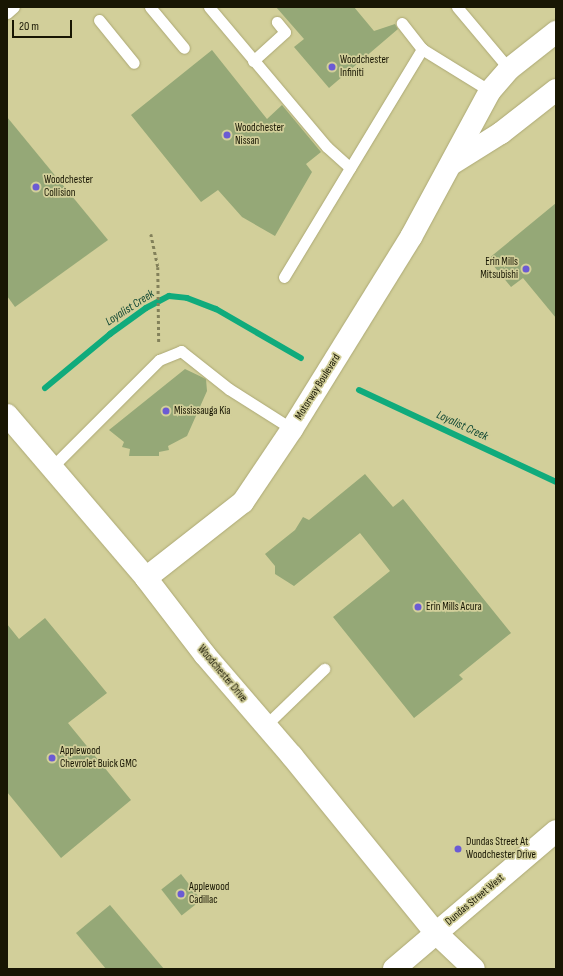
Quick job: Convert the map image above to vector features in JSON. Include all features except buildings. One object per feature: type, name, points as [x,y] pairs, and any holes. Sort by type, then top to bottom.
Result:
[{"type":"street","name":"Motorway Boulevard","points":[[146,578],[243,502],[292,429],[411,237],[490,91],[509,69],[556,32]]},
{"type":"street","name":"Motorway Boulevard","points":[[452,163],[501,133],[556,90]]},
{"type":"street","name":"Woodchester Drive","points":[[7,415],[146,578],[206,655],[266,725],[436,933],[474,969]]},
{"type":"street","name":"Dundas Street West","points":[[394,969],[556,831]]},
{"type":"street","name":"Woodchester Drive","points":[[436,933],[452,969]]},
{"type":"lane","points":[[7,13],[14,7]]},
{"type":"lane","points":[[150,7],[184,48]]},
{"type":"lane","points":[[209,7],[328,147],[350,168]]},
{"type":"lane","points":[[456,7],[509,69]]},
{"type":"lane","points":[[100,20],[134,62]]},
{"type":"lane","points":[[253,60],[285,32],[276,22]]},
{"type":"lane","points":[[402,23],[422,48],[490,91]]},
{"type":"lane","points":[[284,277],[422,48]]},
{"type":"lane","points":[[51,468],[159,360],[181,350],[229,389],[292,429]]},
{"type":"lane","points":[[266,725],[324,669]]},
{"type":"path","points":[[151,234],[158,266],[160,315],[159,360]]},
{"type":"waterway","name":"Loyalist Creek","points":[[45,388],[110,334],[146,308],[169,296],[187,298],[216,309],[301,358]]},
{"type":"waterway","name":"Loyalist Creek","points":[[359,390],[556,482]]},
{"type":"place","name":"Woodchester Infiniti","points":[[332,67]]},
{"type":"place","name":"Woodchester Nissan","points":[[227,135]]},
{"type":"place","name":"Woodchester Collision","points":[[36,187]]},
{"type":"place","name":"Erin Mills Mitsubishi","points":[[526,269]]},
{"type":"place","name":"Mississauga Kia","points":[[166,411]]},
{"type":"place","name":"Erin Mills Acura","points":[[418,607]]},
{"type":"place","name":"Applewood Chevrolet Buick GMC","points":[[52,758]]},
{"type":"place","name":"Dundas Street At Woodchester Drive","points":[[458,849]]},
{"type":"place","name":"Applewood Cadillac","points":[[181,894]]}]
